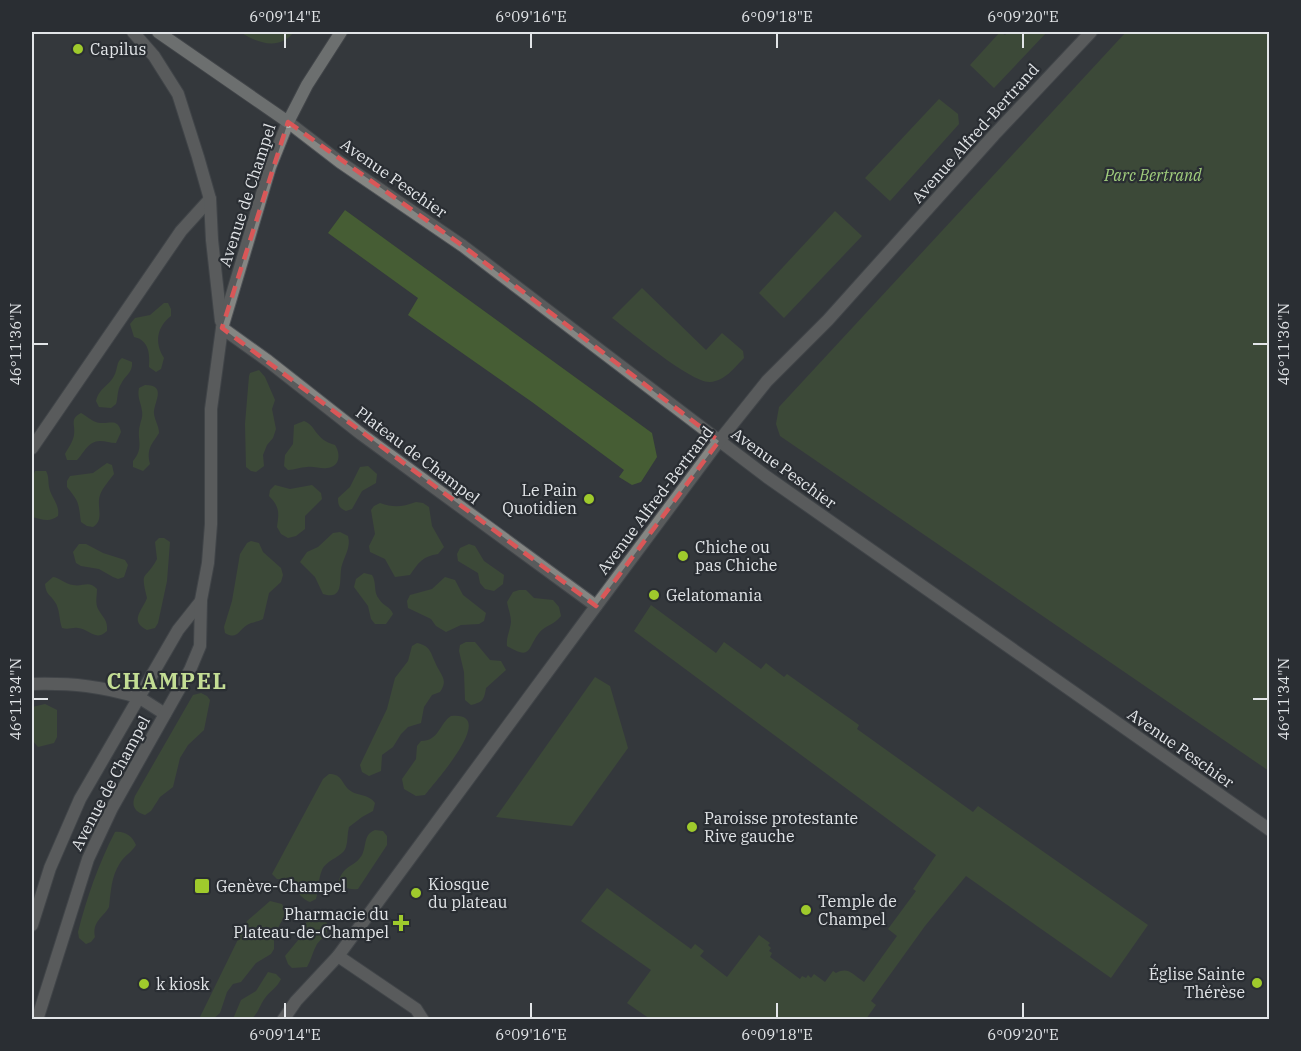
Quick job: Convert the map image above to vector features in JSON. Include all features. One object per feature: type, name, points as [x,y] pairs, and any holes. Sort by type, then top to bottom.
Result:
[{"type":"main road","name":"Avenue de Champel","points":[[158,32],[288,122]]},
{"type":"main road","points":[[288,122],[341,32]]},
{"type":"street","name":"Avenue de Champel","points":[[133,32],[154,57],[178,94],[210,199],[212,240],[222,328]]},
{"type":"street","name":"Avenue Alfred-Bertrand","points":[[283,1020],[296,1001],[339,956],[596,606],[719,441],[767,381],[828,320],[994,135],[1091,32]]},
{"type":"street","name":"Avenue de Champel","points":[[37,1020],[88,859],[108,816],[190,670],[200,645],[201,600],[208,563],[211,524],[211,409],[222,328],[270,167],[288,122]]},
{"type":"street","name":"Avenue Peschier","points":[[288,122],[340,162],[464,246],[777,484],[1269,830]]},
{"type":"street","points":[[32,448],[181,231],[210,199]]},
{"type":"street","name":"Plateau de Champel","points":[[222,328],[361,434],[596,606]]},
{"type":"street","name":"Avenue de Champel","points":[[32,925],[50,868],[70,818],[178,630],[201,600]]},
{"type":"street","points":[[32,684],[85,684],[111,689],[140,699],[165,714]]},
{"type":"street","points":[[339,956],[416,1009],[423,1020]]},
{"type":"highlighted area","points":[[288,122],[463,246],[719,441],[596,606],[222,328]]},
{"type":"green space","points":[[240,32],[294,32],[282,42],[268,43]]},
{"type":"green space","points":[[1000,32],[1005,35],[1008,32],[1047,32],[994,88],[970,65]]},
{"type":"green space","name":"Parc Bertrand","points":[[1126,32],[1269,32],[1269,771],[780,436],[776,424],[779,407]]},
{"type":"green space","points":[[939,99],[958,114],[959,124],[890,201],[865,178]]},
{"type":"green space","points":[[345,210],[652,433],[657,457],[641,482],[632,485],[619,477],[624,470],[408,315],[418,298],[328,233]]},
{"type":"green space","points":[[835,211],[862,236],[784,318],[759,293]]},
{"type":"green space","points":[[642,288],[706,350],[722,333],[743,351],[744,358],[725,377],[710,382],[701,380],[675,366],[612,318]]},
{"type":"green space","points":[[164,303],[168,303],[171,316],[166,320],[158,335],[159,346],[164,358],[161,369],[156,372],[149,367],[149,353],[146,344],[134,337],[130,324],[135,318],[150,315]]},
{"type":"green space","points":[[122,358],[132,362],[132,366],[120,386],[116,404],[111,408],[99,407],[97,397],[114,376]]},
{"type":"green space","points":[[259,370],[265,377],[275,400],[272,409],[276,429],[263,455],[264,466],[256,472],[246,467],[245,424],[249,376],[250,373]]},
{"type":"green space","points":[[145,385],[152,386],[158,391],[154,414],[159,433],[149,450],[150,464],[143,471],[133,467],[133,461],[139,451],[142,415],[139,388]]},
{"type":"green space","points":[[81,413],[97,422],[116,423],[121,432],[116,443],[96,442],[89,445],[77,460],[67,460],[65,454],[72,443],[74,420]]},
{"type":"green space","points":[[304,421],[319,436],[335,445],[339,456],[335,465],[327,468],[310,467],[288,470],[284,466],[285,455],[293,444],[294,425]]},
{"type":"green space","points":[[107,463],[112,465],[114,474],[100,495],[97,524],[93,527],[87,526],[81,522],[78,503],[67,487],[67,481],[70,476],[93,473]]},
{"type":"green space","points":[[368,466],[377,474],[376,483],[362,491],[352,509],[344,510],[339,506],[338,498],[350,487],[360,467]]},
{"type":"green space","points":[[35,471],[46,471],[47,473],[50,491],[57,504],[58,512],[58,516],[52,519],[32,517],[32,479]]},
{"type":"green space","points":[[275,485],[290,489],[312,485],[321,493],[322,499],[305,516],[305,529],[296,536],[288,538],[281,534],[277,527],[278,510],[269,496],[270,490]]},
{"type":"green space","points":[[416,502],[429,507],[432,526],[444,547],[438,554],[428,556],[421,561],[410,575],[395,577],[385,559],[370,552],[369,546],[375,534],[371,510],[380,503],[398,506]]},
{"type":"green space","points":[[340,532],[348,536],[349,544],[342,565],[340,587],[335,594],[323,594],[315,577],[300,562],[307,552],[318,547],[333,533]]},
{"type":"green space","points":[[159,538],[170,542],[167,581],[158,623],[155,628],[147,630],[139,623],[138,616],[147,598],[144,579],[157,559],[155,542]]},
{"type":"green space","points":[[251,541],[259,543],[263,552],[281,568],[283,575],[281,582],[269,593],[263,619],[249,624],[232,636],[225,633],[224,627],[232,601],[240,554]]},
{"type":"green space","points":[[79,544],[86,544],[103,553],[125,560],[128,565],[124,577],[118,579],[99,569],[76,563],[73,552]]},
{"type":"green space","points":[[469,544],[475,546],[484,561],[504,575],[503,584],[494,591],[485,589],[480,583],[478,573],[458,561],[457,554],[460,548]]},
{"type":"green space","points":[[364,573],[372,575],[377,596],[393,614],[386,624],[375,624],[371,619],[368,606],[354,587],[356,579]]},
{"type":"green space","points":[[53,577],[70,584],[89,584],[97,589],[97,607],[106,622],[107,631],[96,635],[82,629],[62,628],[57,605],[47,592],[45,584]]},
{"type":"green space","points":[[445,577],[455,580],[463,595],[486,613],[484,621],[479,624],[461,625],[446,632],[436,626],[431,619],[408,608],[407,601],[410,595],[432,589]]},
{"type":"green space","points":[[526,590],[534,598],[553,600],[559,607],[561,616],[541,630],[528,651],[525,652],[507,646],[511,622],[507,602],[513,592]]},
{"type":"green space","points":[[651,605],[716,653],[724,642],[761,669],[766,663],[784,677],[787,674],[859,725],[857,729],[973,812],[978,806],[1148,925],[1111,978],[966,876],[925,926],[871,1001],[876,1005],[866,1019],[650,1019],[627,1003],[651,970],[581,921],[607,888],[691,949],[695,944],[704,951],[700,956],[727,977],[759,935],[770,943],[769,951],[772,953],[770,957],[800,979],[808,975],[811,978],[814,974],[825,982],[833,971],[836,973],[844,971],[850,972],[864,982],[897,936],[888,929],[916,891],[913,889],[936,855],[634,631]]},
{"type":"green space","points":[[475,642],[490,660],[501,661],[506,670],[486,688],[482,700],[471,705],[465,700],[464,672],[459,651],[460,645]]},
{"type":"green space","points":[[417,643],[427,647],[431,652],[444,680],[443,688],[432,695],[424,707],[421,723],[408,727],[393,747],[382,755],[381,771],[369,776],[362,772],[360,765],[387,709],[395,678],[408,661],[412,646]]},
{"type":"green space","points":[[595,677],[610,686],[628,748],[572,826],[496,817]]},
{"type":"green space","points":[[201,693],[210,700],[204,730],[188,745],[180,758],[173,787],[160,797],[151,811],[145,815],[142,814],[134,806],[135,796],[193,695]]},
{"type":"green space","points":[[45,704],[57,710],[57,737],[54,743],[38,747],[33,741],[32,707]]},
{"type":"green space","points":[[451,716],[464,718],[469,725],[466,736],[450,764],[425,795],[416,796],[404,789],[402,779],[416,759],[417,746],[421,741],[432,738]]},
{"type":"green space","points":[[329,774],[338,777],[351,791],[375,803],[373,811],[349,827],[347,845],[342,853],[324,866],[316,899],[310,902],[305,900],[288,882],[277,879],[272,874],[323,779]]},
{"type":"green space","points":[[375,830],[383,831],[387,836],[387,845],[358,889],[347,888],[339,880],[341,875],[359,859],[364,851],[367,837]]},
{"type":"green space","points":[[115,832],[128,835],[136,845],[117,868],[109,907],[95,927],[95,937],[86,944],[79,938],[78,932],[94,881]]},
{"type":"green space","points":[[270,901],[282,904],[285,910],[284,917],[274,935],[274,949],[271,954],[256,963],[241,982],[233,984],[227,992],[220,1013],[213,1019],[199,1019],[247,921]]},
{"type":"green space","points":[[313,917],[325,919],[327,930],[317,944],[307,967],[292,968],[285,956],[299,939],[307,921]]},
{"type":"green space","points":[[268,972],[276,974],[281,979],[278,985],[265,998],[251,1019],[233,1019],[241,1000],[256,991]]},
{"type":"place","name":"Capilus","points":[[78,49]]},
{"type":"place","name":"Le Pain Quotidien","points":[[589,499]]},
{"type":"place","name":"Chiche ou pas Chiche","points":[[683,556]]},
{"type":"place","name":"Gelatomania","points":[[654,595]]},
{"type":"place","name":"Paroisse protestante Rive gauche","points":[[692,827]]},
{"type":"place","name":"Genève-Champel","points":[[202,886]]},
{"type":"place","name":"Kiosque du plateau","points":[[416,893]]},
{"type":"place","name":"Temple de Champel","points":[[806,910]]},
{"type":"place","name":"Pharmacie du Plateau-de-Champel","points":[[401,923]]},
{"type":"place","name":"Église Sainte Thérèse","points":[[1257,983]]},
{"type":"place","name":"k kiosk","points":[[144,984]]},
{"type":"district","name":"CHAMPEL","points":[[167,681]]}]
